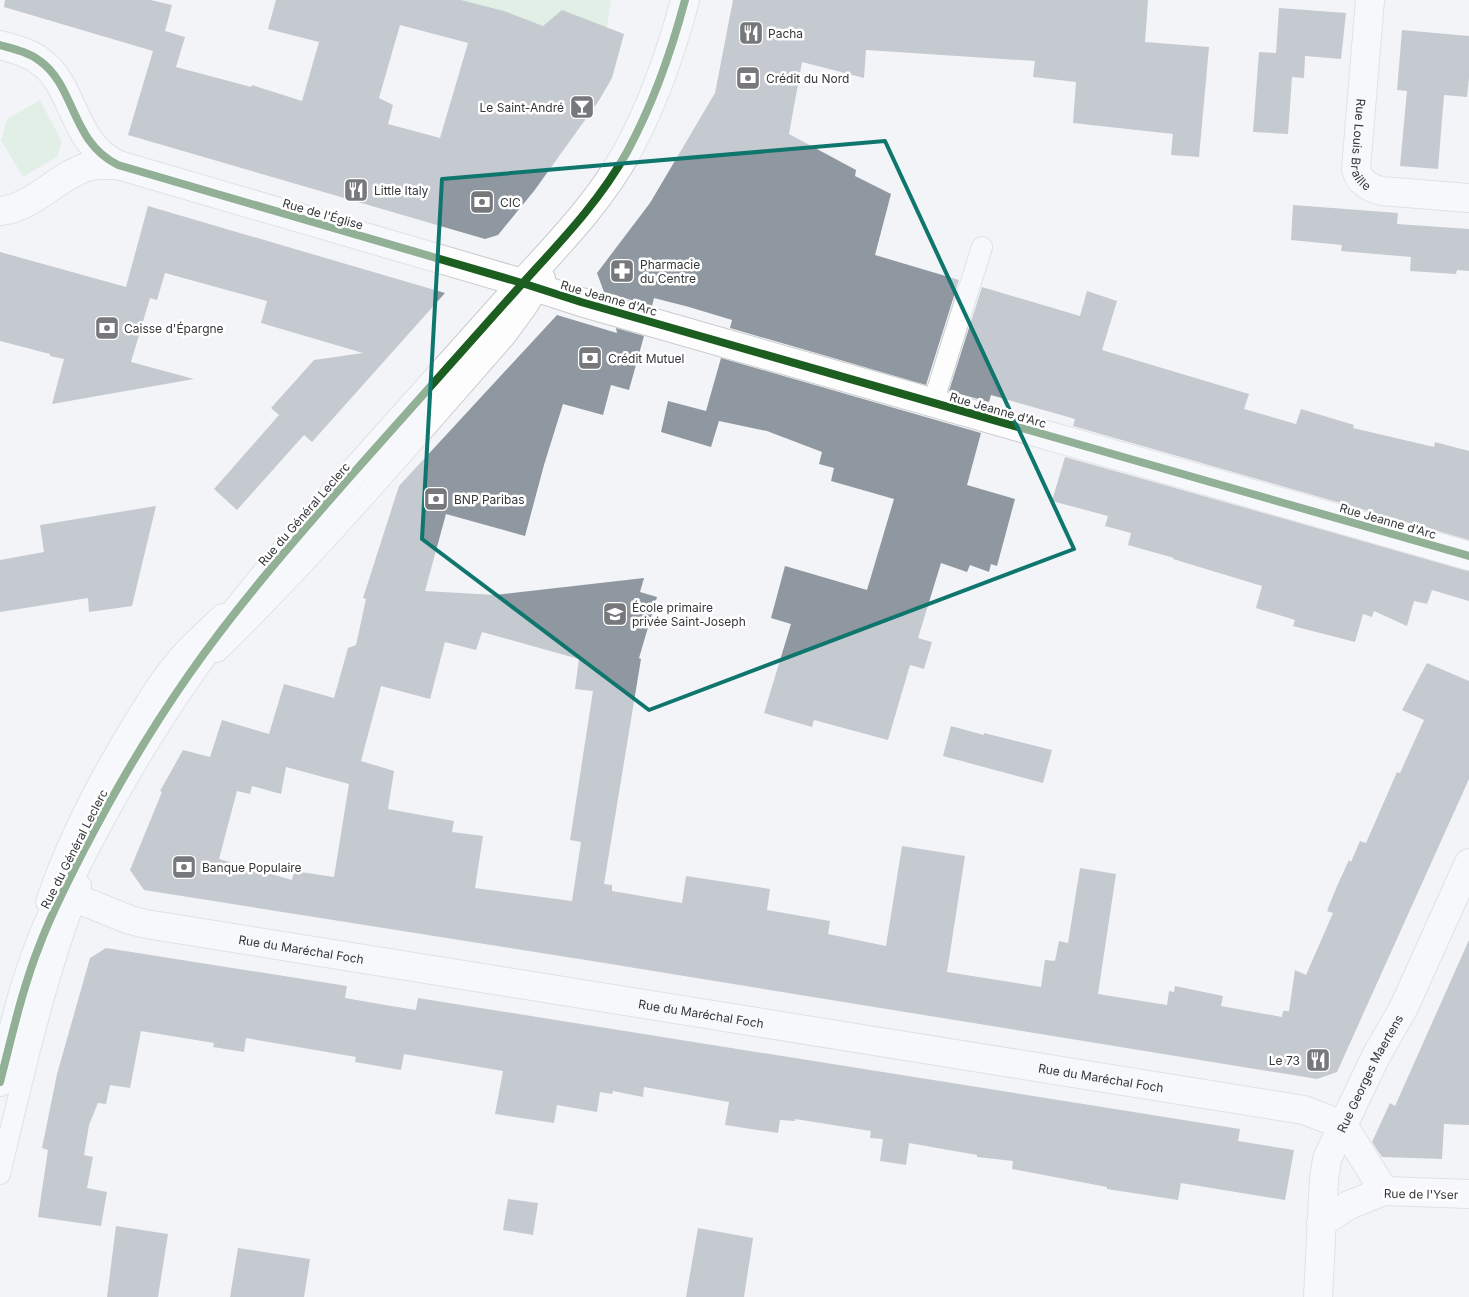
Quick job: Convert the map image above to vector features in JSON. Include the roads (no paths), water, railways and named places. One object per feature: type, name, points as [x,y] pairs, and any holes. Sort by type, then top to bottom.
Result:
[{"type":"street","name":"Rue Louis Braille","points":[[1370,0],[1357,160],[1358,175],[1370,188],[1469,198]]},
{"type":"street","name":"Rue du Général Leclerc","points":[[0,1082],[28,978],[40,942],[69,895],[99,820],[130,765],[187,678],[239,608],[347,481],[530,286],[617,168],[628,151],[655,93],[680,8]]},
{"type":"street","points":[[0,45],[31,55],[45,66],[61,88],[88,141],[105,159],[118,165]]},
{"type":"street","points":[[0,211],[18,207],[85,168],[99,165],[118,165]]},
{"type":"street","name":"Rue de l'Église","points":[[118,165],[530,286]]},
{"type":"street","name":"Rue Jeanne d'Arc","points":[[530,286],[1469,556]]},
{"type":"street","name":"Rue Georges Maertens","points":[[1318,1297],[1321,1224],[1327,1159],[1376,1056],[1403,1009],[1469,863]]},
{"type":"street","name":"Rue du Maréchal Foch","points":[[69,895],[130,920],[146,924],[1304,1110],[1342,1125]]},
{"type":"street","points":[[1342,1125],[1384,1191]]},
{"type":"street","name":"Rue de l'Yser","points":[[1321,1224],[1348,1205],[1384,1191],[1469,1194]]},
{"type":"lane","points":[[933,403],[982,247]]},
{"type":"lane","points":[[187,678],[244,626],[345,518],[505,337],[527,307],[530,286]]},
{"type":"lane","points":[[28,978],[39,925],[58,868],[110,761],[158,684],[181,655],[208,626],[280,559]]},
{"type":"lane","points":[[0,1174],[69,895]]},
{"type":"place","name":"Pacha","points":[[751,33]]},
{"type":"place","name":"Crédit du Nord","points":[[748,78]]},
{"type":"place","name":"Le Saint-André","points":[[582,107]]},
{"type":"place","name":"Little Italy","points":[[356,190]]},
{"type":"place","name":"CIC","points":[[482,202]]},
{"type":"place","name":"Pharmacie du Centre","points":[[622,271]]},
{"type":"place","name":"Caisse d'Épargne","points":[[107,328]]},
{"type":"place","name":"Crédit Mutuel","points":[[590,358]]},
{"type":"place","name":"BNP Paribas","points":[[436,499]]},
{"type":"place","name":"École primaire privée Saint-Joseph","points":[[615,614]]},
{"type":"place","name":"Banque Populaire","points":[[184,867]]},
{"type":"place","name":"Le 73","points":[[1318,1060]]}]
